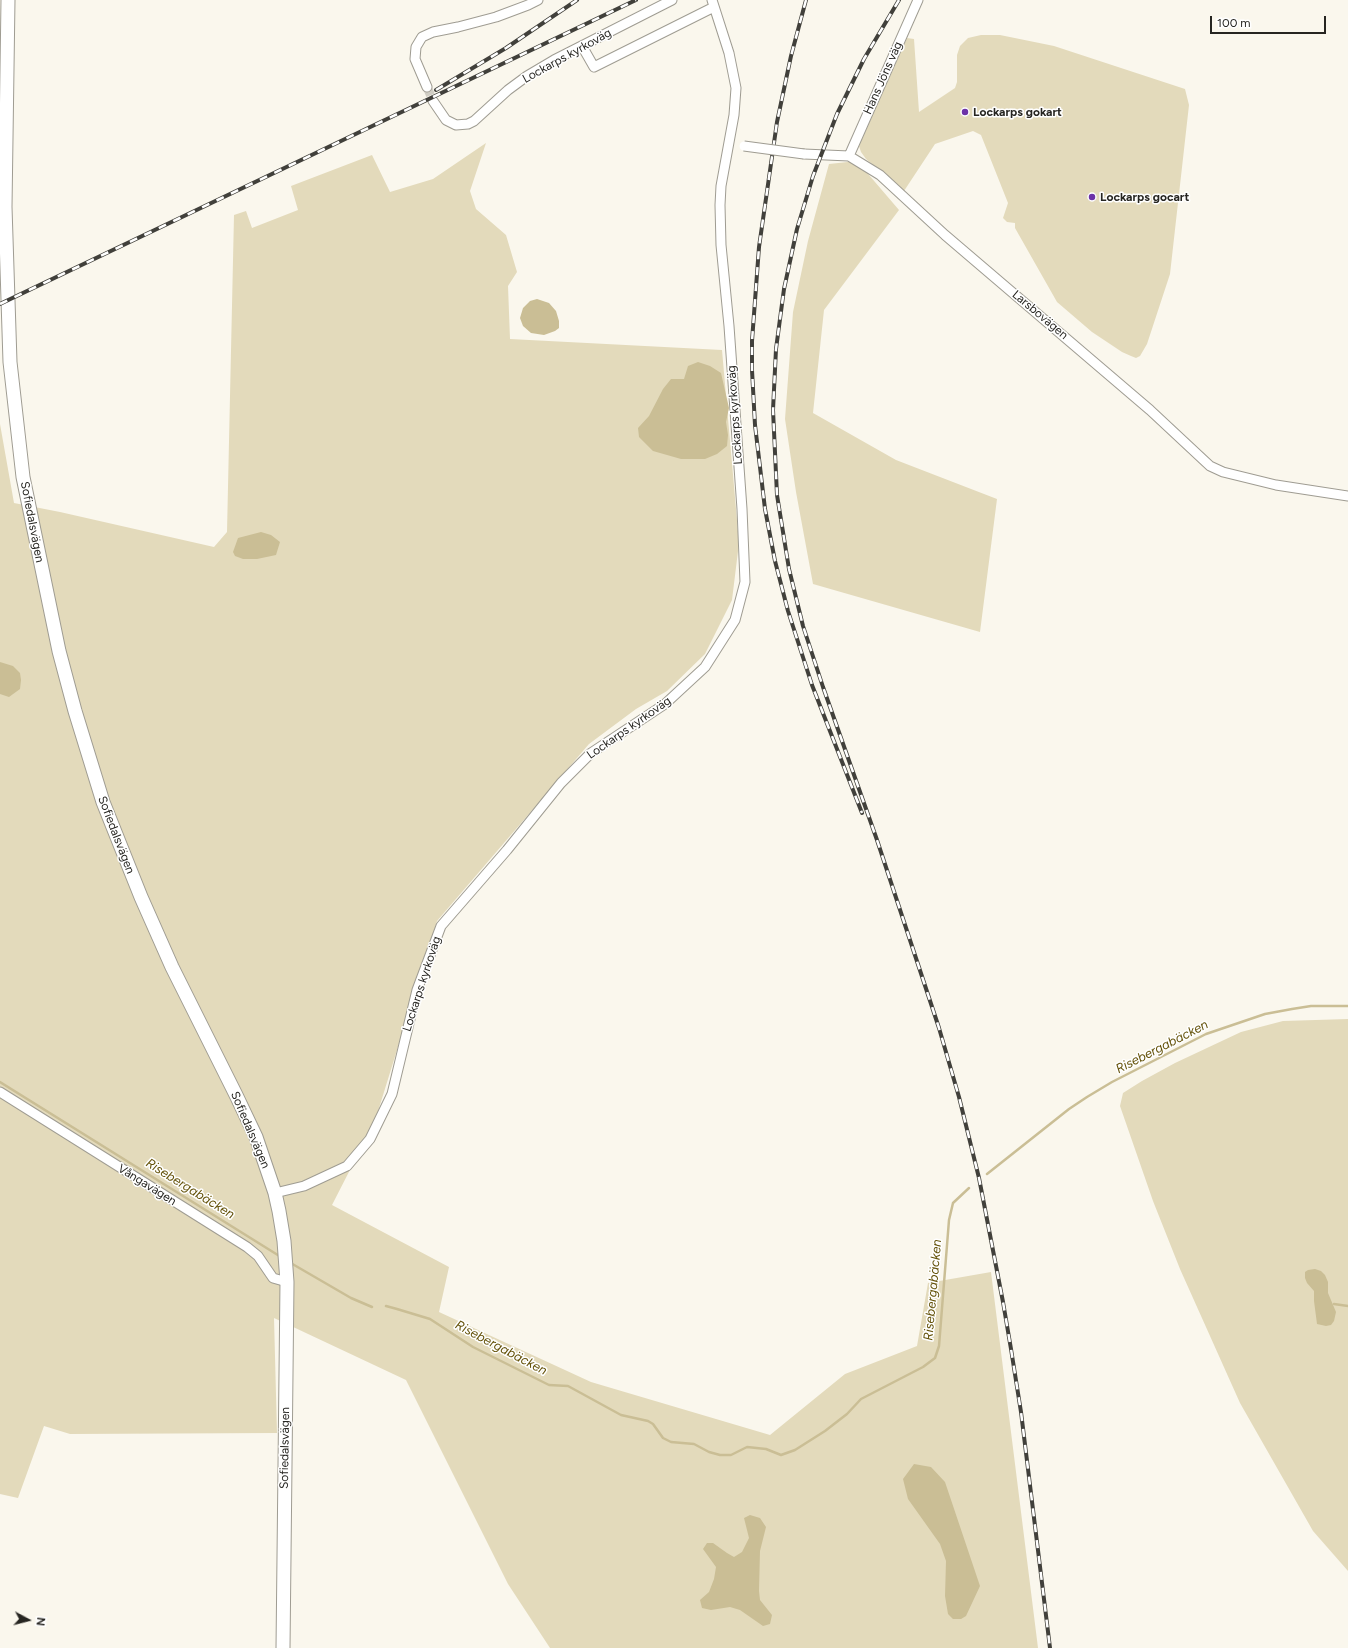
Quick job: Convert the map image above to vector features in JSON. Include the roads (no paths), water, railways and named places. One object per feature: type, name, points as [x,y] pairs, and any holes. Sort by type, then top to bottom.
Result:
[{"type":"main road","name":"Sofiedalsvägen","points":[[8,0],[5,207],[10,362],[23,477],[59,651],[75,711],[103,802],[141,897],[172,967],[256,1137],[275,1193],[284,1246],[286,1279],[283,1648]]},
{"type":"street","points":[[427,87],[415,59],[416,47],[422,37],[433,32],[496,18],[538,0]]},
{"type":"street","name":"Lockarps kyrkoväg","points":[[433,101],[446,120],[456,124],[468,124],[474,121],[508,90],[527,76],[554,60],[672,0]]},
{"type":"street","name":"Hans Jöns väg","points":[[849,156],[918,0]]},
{"type":"street","name":"Lockarps kyrkoväg","points":[[275,1193],[304,1186],[347,1166],[370,1139],[392,1094],[417,990],[441,926],[566,778],[591,753],[665,704],[705,667],[736,620],[745,582],[743,517],[729,326],[721,245],[720,205],[721,186],[734,116],[736,88],[729,53],[713,3]]},
{"type":"street","points":[[582,46],[594,67],[713,3]]},
{"type":"street","name":"Larsbovägen","points":[[729,144],[804,154],[849,156],[880,175],[945,235],[1150,410],[1210,466],[1223,472],[1276,485],[1348,496]]},
{"type":"street","name":"Vångavägen","points":[[0,1092],[247,1247],[258,1256],[273,1278],[286,1279]]},
{"type":"waterway","name":"Risebergabäcken","points":[[987,1174],[1069,1109],[1087,1097],[1112,1082],[1206,1034],[1265,1014],[1311,1006],[1348,1006]]},
{"type":"waterway","name":"Risebergabäcken","points":[[0,1082],[281,1257]]},
{"type":"waterway","name":"Risebergabäcken","points":[[386,1306],[430,1319],[473,1347],[549,1385],[568,1386],[621,1415],[648,1421],[653,1424],[663,1438],[671,1442],[694,1444],[709,1452],[720,1455],[731,1455],[747,1447],[766,1449],[781,1455],[795,1450],[825,1431],[847,1414],[861,1399],[923,1367],[935,1358],[939,1346],[949,1220],[953,1203],[969,1188]]},
{"type":"waterway","name":"Risebergabäcken","points":[[289,1262],[351,1298],[372,1307]]},
{"type":"waterway","points":[[1334,1304],[1348,1306]]},
{"type":"tunnel","points":[[427,87],[433,101]]},
{"type":"railway","points":[[436,90],[506,48],[577,0]]},
{"type":"railway","points":[[0,304],[636,0]]},
{"type":"railway","points":[[806,0],[791,56],[777,122],[759,247],[752,341],[755,425],[765,509],[775,561],[788,611],[812,685],[862,813]]},
{"type":"railway","points":[[899,0],[864,59],[837,114],[813,176],[797,229],[784,289],[776,349],[773,410],[777,495],[789,569],[803,626],[877,840],[939,1028],[959,1097],[979,1178],[1003,1302],[1021,1412],[1050,1648]]},
{"type":"place","name":"Lockarps gokart","points":[[965,112]]},
{"type":"place","name":"Lockarps gocart","points":[[1092,197]]}]
